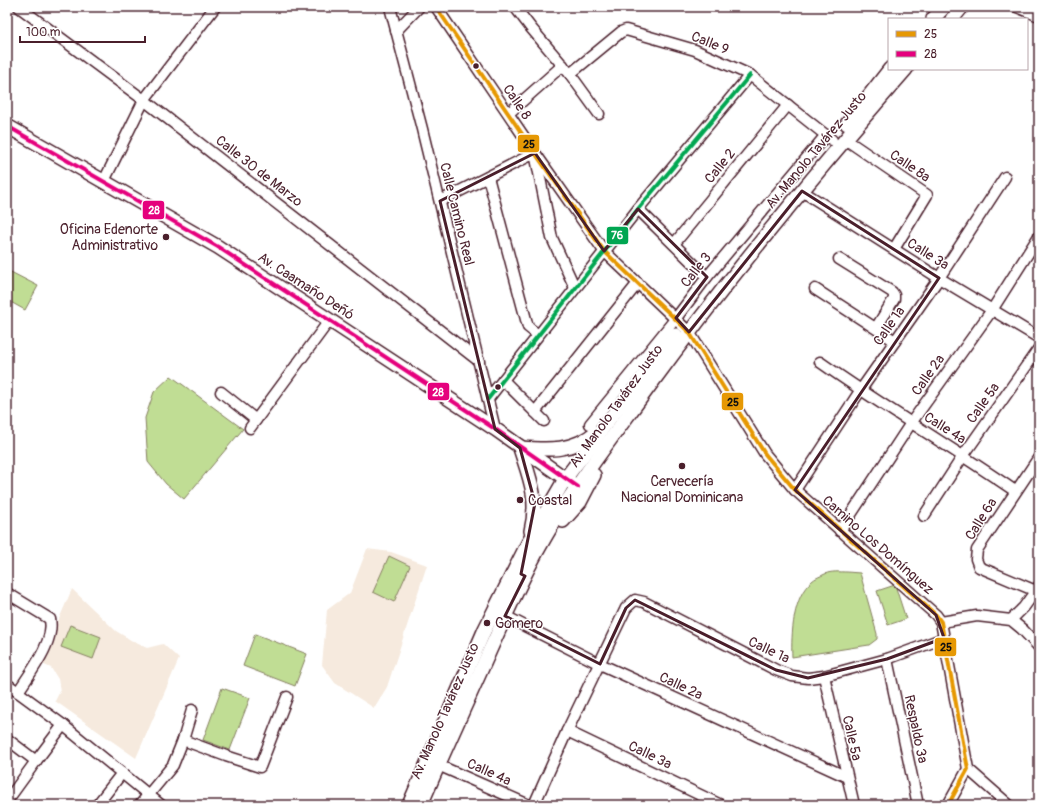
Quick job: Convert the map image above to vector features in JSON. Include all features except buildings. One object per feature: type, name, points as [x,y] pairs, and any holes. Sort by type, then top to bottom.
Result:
[{"type":"main road","points":[[934,18],[944,7]]},
{"type":"main road","points":[[953,18],[962,7]]},
{"type":"main road","name":"Av. Manolo Tavárez Justo","points":[[421,805],[505,616],[540,546],[683,325],[721,291],[802,191],[834,138],[839,134],[889,70]]},
{"type":"main road","name":"Av. Manolo Tavárez Justo","points":[[409,805],[485,628],[528,543],[565,479],[607,422],[683,325],[834,138],[905,70]]},
{"type":"main road","name":"Av. Caamaño Deñó","points":[[7,127],[218,247],[495,429],[520,448],[578,487]]},
{"type":"main road","points":[[528,543],[535,516],[535,503],[532,482],[520,448],[565,448],[584,441],[607,422]]},
{"type":"main road","points":[[548,534],[563,521],[580,502],[594,476],[604,449]]},
{"type":"street","name":"Calle 30 de Marzo","points":[[19,7],[144,100],[479,361]]},
{"type":"street","points":[[104,181],[144,100],[215,7]]},
{"type":"street","name":"Calle Camino Real","points":[[390,7],[440,201],[495,429]]},
{"type":"street","points":[[396,31],[419,7]]},
{"type":"street","name":"Calle 8","points":[[436,7],[535,153],[604,251],[638,283]]},
{"type":"street","points":[[515,7],[563,65],[599,114]]},
{"type":"street","points":[[1017,7],[1039,16]]},
{"type":"street","name":"Calle 9","points":[[570,74],[621,32],[626,30],[695,50],[750,75],[834,138]]},
{"type":"street","points":[[509,113],[563,65]]},
{"type":"street","points":[[488,399],[604,251],[750,75]]},
{"type":"street","name":"Calle 2","points":[[674,244],[788,105]]},
{"type":"street","name":"Calle 8ª","points":[[834,138],[927,195],[894,249]]},
{"type":"street","name":"Calle 3","points":[[590,424],[683,325],[707,277],[834,138]]},
{"type":"street","points":[[440,201],[535,153],[552,238],[575,288]]},
{"type":"street","points":[[488,177],[528,327],[538,335]]},
{"type":"street","name":"Calle 1ª","points":[[795,490],[860,390],[939,278],[1006,177]]},
{"type":"street","name":"Calle 3ª","points":[[802,191],[939,278],[1039,338]]},
{"type":"street","points":[[638,209],[707,277]]},
{"type":"street","name":"Calle 2ª","points":[[840,531],[911,423],[992,310],[1039,236]]},
{"type":"street","points":[[839,259],[892,292],[894,295],[894,300],[876,328]]},
{"type":"street","points":[[535,412],[638,283]]},
{"type":"street","name":"Camino Los Domínguez","points":[[638,283],[683,325],[765,454],[795,490],[936,615],[941,622]]},
{"type":"street","points":[[815,289],[895,341]]},
{"type":"street","points":[[221,392],[253,424],[329,320]]},
{"type":"street","name":"Calle 5ª","points":[[924,516],[963,456],[1039,348]]},
{"type":"street","name":"Calle 4ª","points":[[820,362],[860,390],[1015,491]]},
{"type":"street","points":[[503,380],[544,421]]},
{"type":"street","name":"Calle 6ª","points":[[1037,589],[979,567],[976,559],[976,550],[1039,457]]},
{"type":"street","points":[[1010,620],[1024,607],[1037,589]]},
{"type":"street","points":[[7,593],[50,619],[52,627],[48,640],[18,692]]},
{"type":"street","name":"Calle 1ª","points":[[600,664],[626,608],[635,600],[644,602],[776,670],[808,678],[824,676],[887,659],[944,638]]},
{"type":"street","name":"Calle 2ª","points":[[505,616],[600,664],[847,777]]},
{"type":"street","points":[[1008,805],[968,769],[941,622],[977,616],[1010,620],[1022,629],[1039,647]]},
{"type":"street","name":"Respaldo 3ª","points":[[887,659],[918,805]]},
{"type":"street","points":[[534,805],[567,731],[600,664]]},
{"type":"street","name":"Calle 5ª","points":[[824,676],[854,805]]},
{"type":"street","points":[[7,684],[63,725],[161,805]]},
{"type":"street","points":[[183,740],[260,767],[287,697]]},
{"type":"street","points":[[140,805],[173,765],[183,740],[192,710]]},
{"type":"street","points":[[7,801],[63,725]]},
{"type":"street","name":"Calle 3ª","points":[[567,731],[721,805]]},
{"type":"street","points":[[7,739],[36,761]]},
{"type":"street","name":"Calle 4ª","points":[[438,765],[529,805]]},
{"type":"street","points":[[948,805],[968,769]]},
{"type":"street","points":[[96,805],[122,773]]},
{"type":"highlighted area","points":[[535,153],[604,251],[638,209],[707,277],[676,318],[689,332],[802,191],[939,278],[795,490],[936,615],[944,638],[887,659],[808,678],[776,670],[635,600],[626,608],[600,664],[505,616],[525,576],[521,574],[535,503],[520,448],[495,429],[440,201]]},
{"type":"shaded area","points":[[367,549],[391,552],[427,565],[387,687],[374,708],[335,683],[322,665],[327,610],[350,593]]},
{"type":"shaded area","points":[[72,589],[116,631],[147,648],[163,644],[179,659],[136,758],[55,701],[60,691],[58,679],[51,668],[40,663]]},
{"type":"green space","points":[[7,270],[38,286],[25,310],[7,300]]},
{"type":"green space","points":[[171,376],[243,429],[184,499],[166,484],[148,462],[145,418],[154,392]]},
{"type":"green space","points":[[389,556],[410,566],[394,602],[373,592]]},
{"type":"green space","points":[[827,573],[860,573],[877,634],[877,639],[869,645],[792,657],[794,616],[801,596],[806,588],[812,581]]},
{"type":"green space","points":[[895,585],[906,619],[888,625],[877,591]]},
{"type":"green space","points":[[70,625],[101,637],[93,659],[61,647]]},
{"type":"green space","points":[[255,634],[307,654],[295,686],[243,666]]},
{"type":"green space","points":[[222,688],[250,698],[230,750],[203,740]]},
{"type":"transit line","name":"25","points":[[436,7],[535,153],[604,251],[689,332],[765,454],[795,490],[936,615],[941,622],[968,769],[948,805]]},
{"type":"transit line","name":"76","points":[[488,399],[638,209],[750,75]]},
{"type":"transit line","name":"28","points":[[7,126],[218,247],[495,429],[578,487]]},
{"type":"place","name":"Oficina Edenorte Administrativo","points":[[166,237]]},
{"type":"place","name":"Cervecería Nacional Dominicana","points":[[682,466]]},
{"type":"place","name":"Coastal","points":[[520,500]]},
{"type":"place","name":"Gomero","points":[[487,623]]}]
